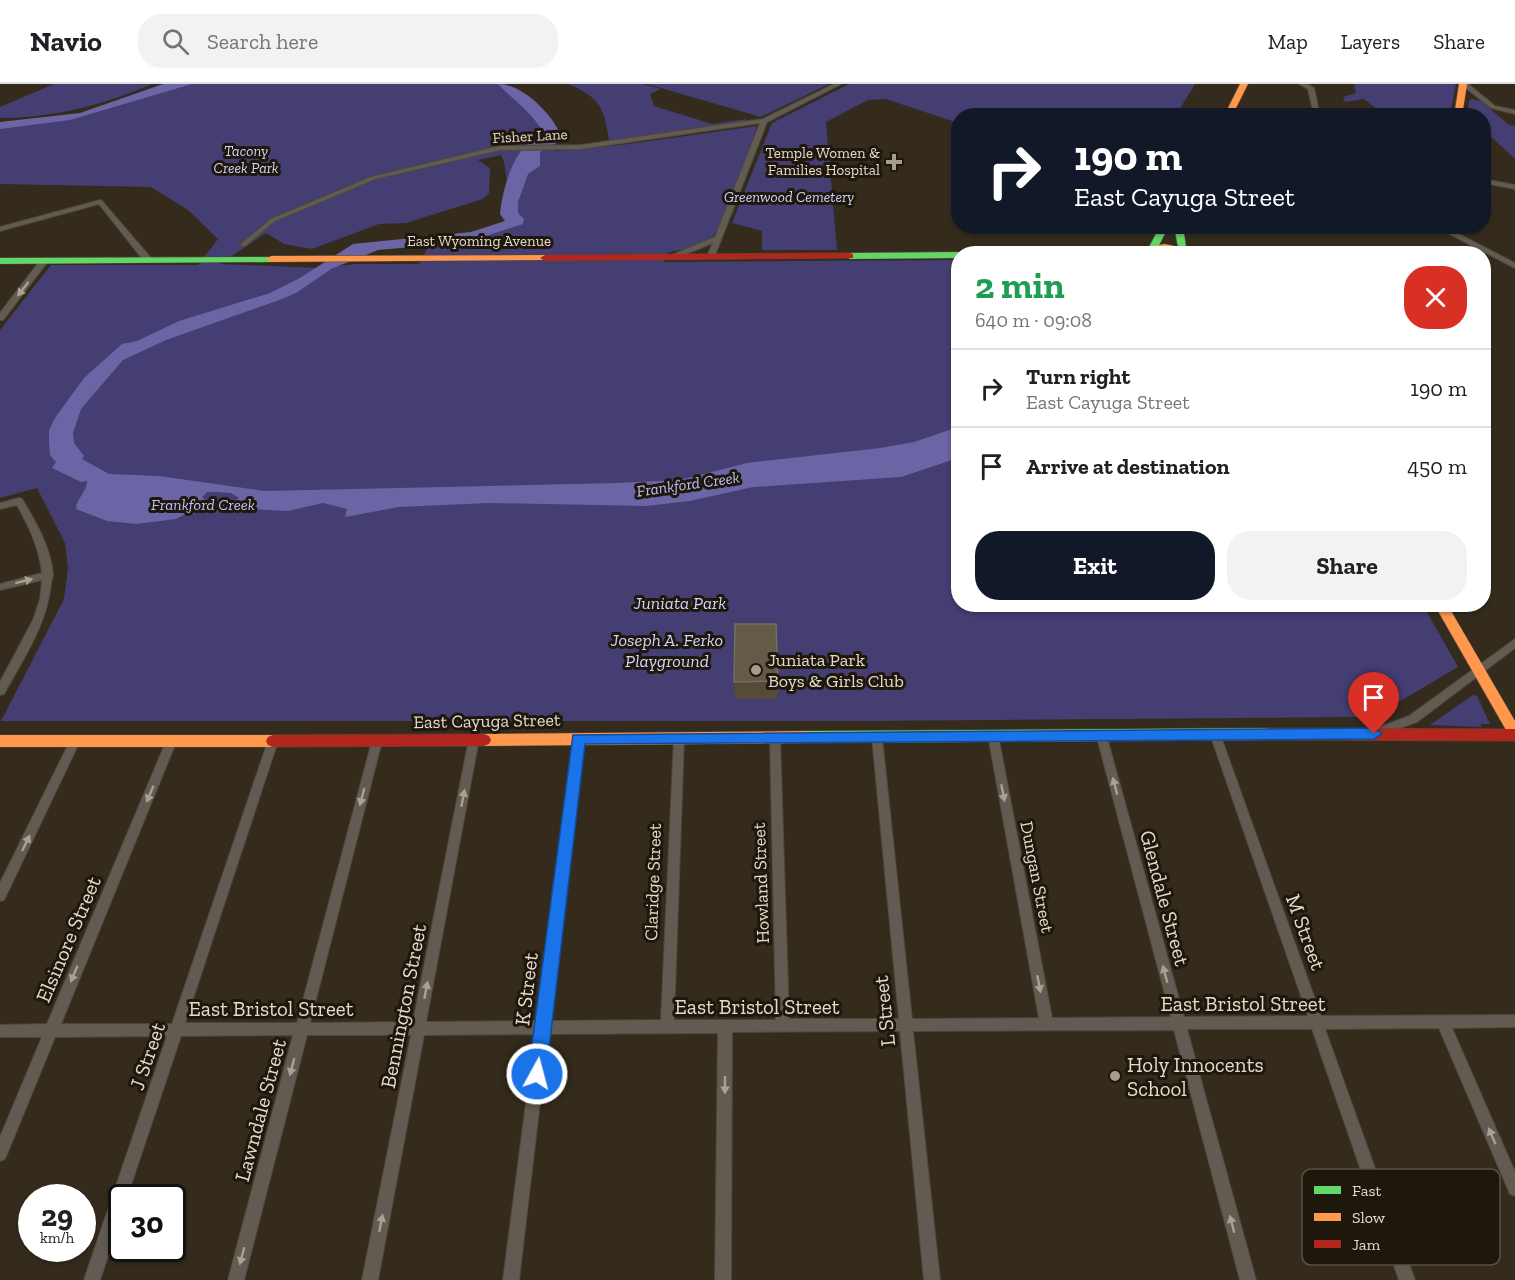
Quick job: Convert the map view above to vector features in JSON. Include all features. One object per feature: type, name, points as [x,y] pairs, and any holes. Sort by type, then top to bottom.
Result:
[{"type":"street","name":"Fisher Lane","points":[[243,244],[273,220],[353,184],[373,178],[508,148],[550,148],[646,139],[765,122],[838,84]]},
{"type":"street","points":[[1232,108],[1244,84]]},
{"type":"street","points":[[1302,84],[1311,88],[1315,108]]},
{"type":"street","points":[[1459,108],[1463,84],[1493,107],[1515,112]]},
{"type":"street","points":[[711,256],[765,122]]},
{"type":"street","points":[[1491,182],[1515,187]]},
{"type":"street","points":[[0,229],[100,202],[147,260]]},
{"type":"street","points":[[1453,234],[1477,246]]},
{"type":"street","points":[[671,257],[718,238]]},
{"type":"street","points":[[1491,254],[1515,266]]},
{"type":"street","name":"East Wyoming Avenue","points":[[0,261],[951,255]]},
{"type":"street","points":[[0,318],[45,260]]},
{"type":"street","points":[[0,506],[20,501],[36,526],[45,548],[48,575],[46,596],[36,628],[0,692]]},
{"type":"street","points":[[0,587],[48,575]]},
{"type":"street","points":[[1445,612],[1515,734]]},
{"type":"street","points":[[1374,734],[1413,719],[1515,643]]},
{"type":"street","name":"East Cayuga Street","points":[[0,741],[377,741],[1101,734],[1515,734]]},
{"type":"street","name":"Glendale Street","points":[[1101,734],[1248,1280]]},
{"type":"street","name":"M Street","points":[[1215,734],[1368,1169]]},
{"type":"street","name":"Dungan Street","points":[[993,735],[1047,1025]]},
{"type":"street","name":"L Street","points":[[877,737],[932,1280]]},
{"type":"street","name":"Claridge Street","points":[[667,1027],[679,738]]},
{"type":"street","name":"Howland Street","points":[[775,738],[783,1026]]},
{"type":"street","name":"Bennington Street","points":[[370,1280],[474,739]]},
{"type":"street","name":"K Street","points":[[512,1280],[578,739]]},
{"type":"street","name":"Elsinore Street","points":[[0,1154],[172,740]]},
{"type":"street","points":[[0,896],[75,741]]},
{"type":"street","name":"J Street","points":[[92,1280],[273,741]]},
{"type":"street","name":"Lawndale Street","points":[[236,1280],[377,741]]},
{"type":"street","name":"East Bristol Street","points":[[0,1031],[1515,1021]]},
{"type":"street","points":[[1443,1022],[1515,1190]]},
{"type":"street","points":[[723,1280],[725,1027]]},
{"type":"street","name":"M Street","points":[[1402,1265],[1407,1280]]},
{"type":"green space","points":[[54,84],[152,84],[78,109],[39,116],[0,118],[0,107]]},
{"type":"green space","points":[[166,84],[506,84],[556,136],[555,151],[621,145],[757,126],[736,186],[716,232],[711,239],[701,244],[667,253],[664,262],[951,260],[951,612],[1427,612],[1458,667],[1402,700],[1355,717],[871,721],[1,721],[64,599],[68,568],[65,543],[37,488],[0,498],[0,330],[51,265],[198,265],[218,239],[188,210],[151,187],[0,184],[0,126],[70,117]],"holes":[[[501,155],[513,221],[459,242],[428,247],[419,264],[356,264],[319,268],[220,264],[266,233],[284,244],[312,249],[379,224],[406,223],[483,199],[489,193],[490,168],[478,160]]]},
{"type":"green space","points":[[568,84],[643,84],[661,89],[650,94],[654,106],[712,124],[747,119],[742,124],[609,141],[603,112],[599,105],[588,94]]},
{"type":"green space","points":[[647,84],[829,84],[761,117]]},
{"type":"green space","name":"Greenwood Cemetery","points":[[849,84],[1195,84],[1180,108],[951,108],[951,121],[886,99],[868,100],[826,122],[837,250],[762,250],[762,231],[732,223],[772,123]]},
{"type":"green space","points":[[1354,84],[1456,84],[1451,108],[1375,108],[1364,99],[1345,102],[1343,97],[1356,93]]},
{"type":"green space","points":[[1470,99],[1481,101],[1489,108],[1468,108]]},
{"type":"green space","points":[[1491,110],[1509,125],[1515,126],[1515,159],[1491,137]]},
{"type":"green space","points":[[1473,695],[1477,696],[1490,724],[1481,724],[1481,727],[1430,725]]},
{"type":"water","points":[[163,84],[192,84],[70,120],[0,129],[0,122],[80,113]]},
{"type":"water","name":"Frankford Creek","points":[[498,84],[517,89],[535,101],[561,135],[556,143],[540,152],[540,166],[528,174],[518,202],[518,213],[524,219],[523,224],[467,242],[378,250],[331,269],[296,293],[166,340],[123,360],[81,409],[73,433],[74,443],[84,456],[82,459],[109,474],[159,476],[264,491],[680,480],[747,463],[914,442],[951,429],[951,460],[901,477],[753,487],[690,501],[646,506],[489,503],[399,507],[345,517],[347,509],[323,503],[288,511],[251,509],[208,512],[195,509],[176,519],[136,524],[107,521],[76,509],[87,481],[81,482],[52,468],[56,462],[50,455],[49,430],[84,378],[122,344],[137,341],[179,321],[270,293],[300,278],[353,244],[471,232],[505,221],[500,214],[501,205],[513,164],[524,147],[531,141],[529,140],[539,140],[544,136],[531,116]],"holes":[[[207,492],[231,493],[239,498],[229,503],[215,504],[202,497]]]},
{"type":"building","name":"Juniata Park Boys & Girls Club","points":[[735,624],[776,624],[778,681],[734,682]]},
{"type":"traffic: fast","points":[[1155,246],[1161,234]]},
{"type":"traffic: fast","points":[[1180,234],[1183,246]]},
{"type":"traffic: fast","points":[[850,256],[951,255]]},
{"type":"traffic: fast","points":[[0,261],[271,259]]},
{"type":"traffic: fast","points":[[808,737],[1268,734]]},
{"type":"traffic: slow","points":[[1232,108],[1244,84]]},
{"type":"traffic: slow","points":[[1459,108],[1463,84]]},
{"type":"traffic: slow","points":[[271,259],[545,258]]},
{"type":"traffic: slow","points":[[1445,612],[1515,733]]},
{"type":"traffic: slow","points":[[484,740],[808,737]]},
{"type":"traffic: slow","points":[[0,741],[273,741]]},
{"type":"traffic: jam","points":[[545,258],[850,256]]},
{"type":"traffic: jam","points":[[1268,734],[1515,735]]},
{"type":"traffic: jam","points":[[273,741],[484,740]]},
{"type":"place","name":"Temple Women & Families Hospital","points":[[894,162]]},
{"type":"place","name":"Juniata Park Boys & Girls Club","points":[[756,670]]},
{"type":"place","name":"Holy Innocents School","points":[[1115,1076]]},
{"type":"route","points":[[537,1074],[578,739],[1374,734]]},
{"type":"park label","name":"Tacony Creek Park","points":[[246,160]]},
{"type":"park label","name":"Juniata Park","points":[[680,603]]},
{"type":"park label","name":"Joseph A. Ferko Playground","points":[[667,650]]}]
